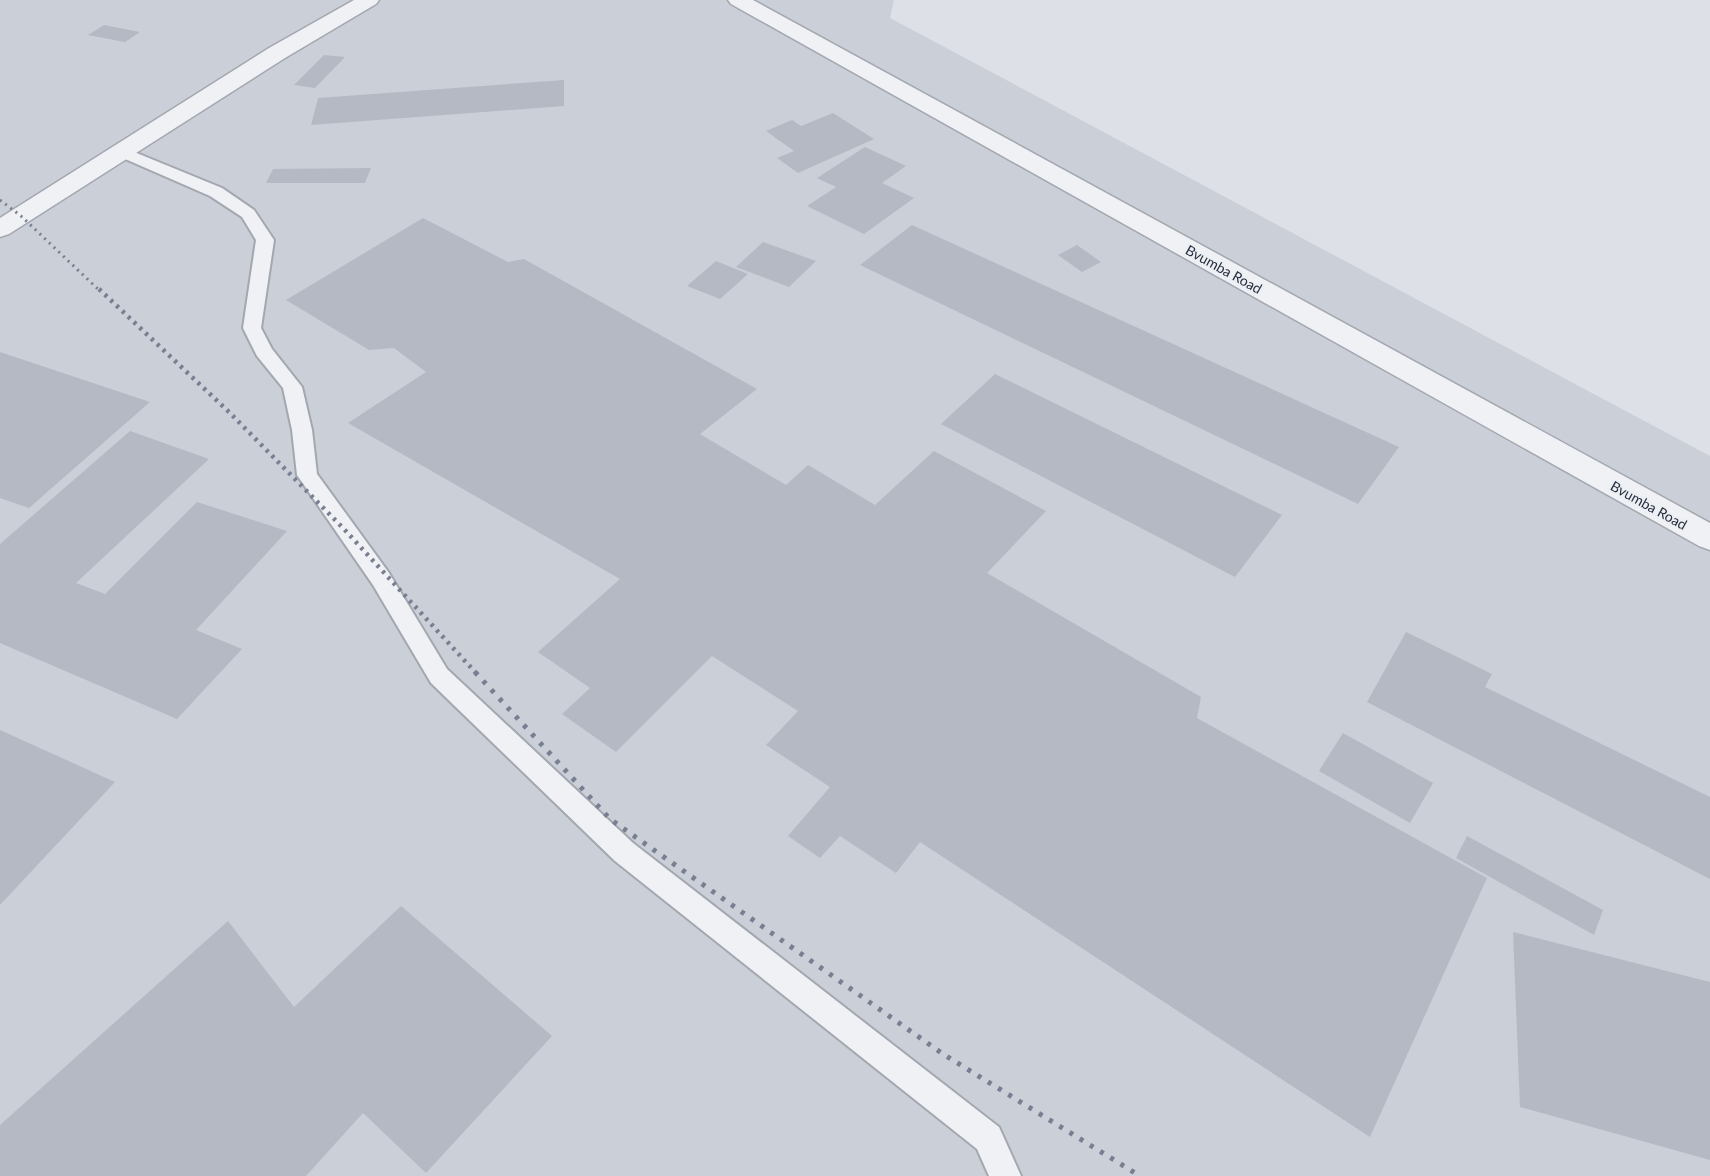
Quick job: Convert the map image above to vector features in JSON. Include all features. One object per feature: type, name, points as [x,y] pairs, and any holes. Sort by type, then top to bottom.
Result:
[{"type":"street","points":[[0,229],[277,53],[369,0]]},
{"type":"street","name":"Bvumba Road","points":[[738,0],[1710,538]]},
{"type":"lane","points":[[122,153],[216,192],[248,214],[266,240],[252,328],[264,352],[292,387],[302,430],[308,475],[381,579],[439,676],[624,852],[988,1138],[1005,1176]]},
{"type":"shaded area","points":[[0,0],[894,0],[890,18],[1710,456],[1710,1176],[0,1176]]},
{"type":"building","points":[[104,25],[140,32],[125,42],[88,35]]},
{"type":"building","points":[[324,55],[345,57],[315,88],[294,85]]},
{"type":"building","points":[[564,80],[564,106],[311,125],[318,98]]},
{"type":"building","points":[[833,113],[874,139],[798,173],[777,158],[794,151],[766,131],[792,120],[801,126]]},
{"type":"building","points":[[865,147],[906,166],[882,183],[914,198],[864,234],[807,206],[836,187],[817,178]]},
{"type":"building","points":[[371,168],[365,183],[266,183],[273,169]]},
{"type":"building","points":[[423,218],[508,262],[524,259],[757,389],[700,434],[786,485],[808,465],[875,505],[934,451],[1046,511],[987,573],[1201,697],[1197,718],[1487,878],[1370,1137],[920,842],[896,873],[840,836],[820,858],[788,836],[830,787],[766,745],[798,711],[712,656],[616,752],[562,714],[590,688],[538,652],[620,579],[348,423],[426,372],[394,348],[369,350],[286,300]]},
{"type":"building","points":[[912,225],[1399,447],[1358,504],[860,265]]},
{"type":"building","points":[[763,242],[816,261],[789,287],[736,267]]},
{"type":"building","points":[[1077,245],[1101,262],[1082,272],[1058,255]]},
{"type":"building","points":[[716,261],[748,274],[720,299],[687,286]]},
{"type":"building","points":[[0,352],[150,402],[29,508],[0,498]]},
{"type":"building","points":[[995,374],[1282,515],[1235,577],[941,424]]},
{"type":"building","points":[[130,431],[209,459],[76,583],[105,594],[197,502],[287,531],[196,630],[242,649],[177,719],[0,643],[0,544]]},
{"type":"building","points":[[1406,632],[1492,674],[1485,687],[1710,797],[1710,879],[1367,702]]},
{"type":"building","points":[[0,730],[115,782],[0,905]]},
{"type":"building","points":[[1343,733],[1433,783],[1410,823],[1319,771]]},
{"type":"building","points":[[1467,836],[1603,910],[1594,935],[1456,858]]},
{"type":"building","points":[[401,906],[552,1036],[426,1173],[363,1113],[306,1176],[0,1176],[0,1125],[228,921],[294,1007]]},
{"type":"building","points":[[1513,932],[1710,982],[1710,1160],[1520,1107]]},
{"type":"railway","points":[[0,200],[21,216],[100,291]]},
{"type":"railway","points":[[99,289],[230,413],[344,529],[476,673]]},
{"type":"railway","points":[[475,672],[610,819],[943,1054],[1140,1176]]}]
